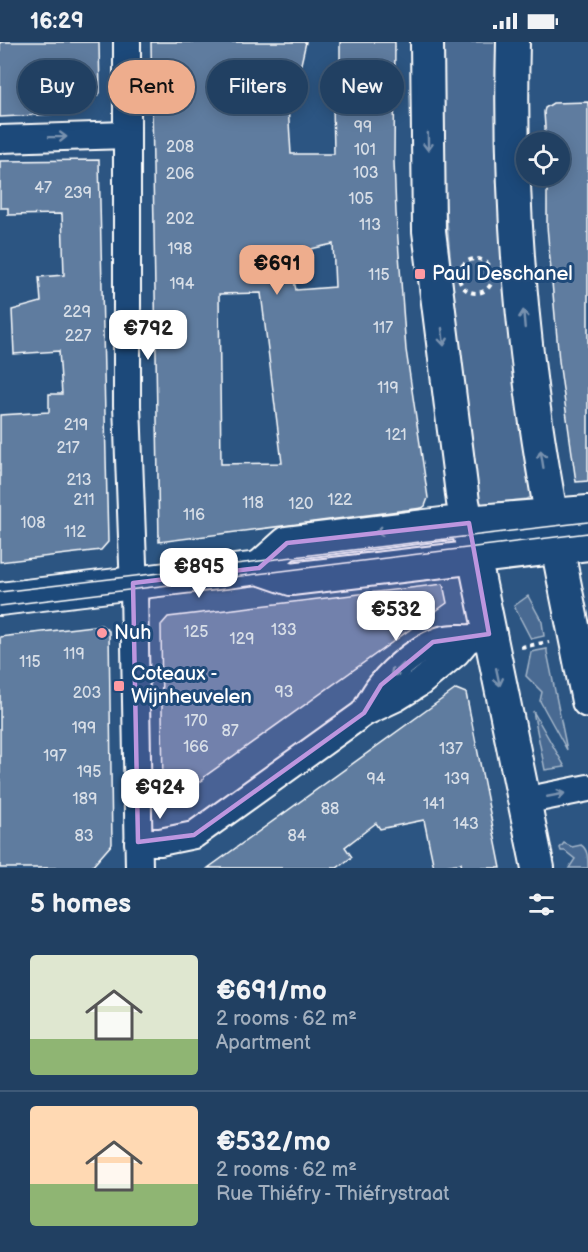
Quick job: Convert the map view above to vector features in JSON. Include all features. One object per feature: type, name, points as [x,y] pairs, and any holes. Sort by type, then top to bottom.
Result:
[{"type":"street","points":[[127,42],[126,405],[134,583],[139,868]]},
{"type":"street","points":[[427,42],[429,231],[468,542],[538,868]]},
{"type":"street","points":[[513,42],[516,232],[530,377],[554,532],[588,701]]},
{"type":"street","points":[[0,139],[127,135]]},
{"type":"street","points":[[0,599],[259,568],[287,543],[442,524],[468,542],[554,532],[588,512]]},
{"type":"street","points":[[554,532],[588,544]]},
{"type":"street","points":[[138,842],[160,842],[194,835],[364,713],[381,684],[433,642],[448,638],[490,641]]},
{"type":"street","points":[[524,801],[588,788]]},
{"type":"lane","points":[[554,532],[588,527]]},
{"type":"lane","points":[[259,568],[294,564]]},
{"type":"path","points":[[472,260],[482,261],[492,270],[491,284],[480,293],[466,290],[459,278],[461,269],[472,260]]},
{"type":"path","points":[[490,641],[551,642]]},
{"type":"highlighted area","points":[[469,523],[489,634],[433,642],[381,685],[364,713],[194,835],[138,842],[133,583],[259,568],[287,543]]},
{"type":"shaded area","points":[[438,42],[499,42],[499,217],[527,476],[534,476],[535,495],[527,499],[482,504],[478,497],[472,470],[447,220]]},
{"type":"shaded area","points":[[528,596],[542,622],[544,636],[531,639],[514,606]]},
{"type":"shaded area","points":[[547,649],[567,750],[540,701],[542,692],[526,676],[531,652]]},
{"type":"shaded area","points":[[533,711],[565,767],[545,770]]},
{"type":"shaded area","points":[[564,843],[572,847],[581,845],[585,849],[588,868],[569,868],[575,859],[565,851],[561,851],[560,848]]},
{"type":"building","points":[[0,42],[99,42],[100,93],[96,97],[96,60],[18,60],[18,114],[58,114],[0,117]]},
{"type":"building","points":[[151,42],[306,42],[302,60],[207,60],[207,114],[288,114],[291,154],[334,154],[333,114],[394,114],[396,213],[406,350],[428,498],[422,508],[159,542],[152,114],[195,114],[195,60],[151,60]],"holes":[[[333,244],[335,287],[296,290],[288,254]],[[261,293],[282,463],[221,464],[219,294]]]},
{"type":"building","points":[[340,42],[395,42],[395,60],[340,60]]},
{"type":"building","points":[[588,102],[588,481],[576,482],[559,361],[547,226],[547,186],[570,186],[570,132],[545,132],[545,108],[553,103]]},
{"type":"building","points":[[99,160],[108,542],[101,550],[0,562],[0,415],[49,412],[49,394],[62,394],[59,351],[14,354],[12,310],[41,302],[39,277],[64,275],[62,214],[8,215],[8,208],[0,208],[0,161]]},
{"type":"building","points":[[443,584],[447,603],[174,800],[163,796],[161,625],[168,617]]},
{"type":"building","points":[[101,625],[109,631],[112,844],[91,868],[0,868],[0,637]]},
{"type":"building","points":[[456,689],[466,693],[501,868],[462,868],[461,863],[434,868],[424,820],[380,829],[376,823],[345,847],[352,857],[337,868],[208,868]]},
{"type":"tram line","points":[[0,592],[588,522]]},
{"type":"tram line","points":[[0,606],[588,533]]},
{"type":"place","name":"Paul Deschanel","points":[[420,274]]},
{"type":"place","name":"Nuh","points":[[102,633]]},
{"type":"place","name":"Coteaux - Wijnheuvelen","points":[[119,686]]}]
